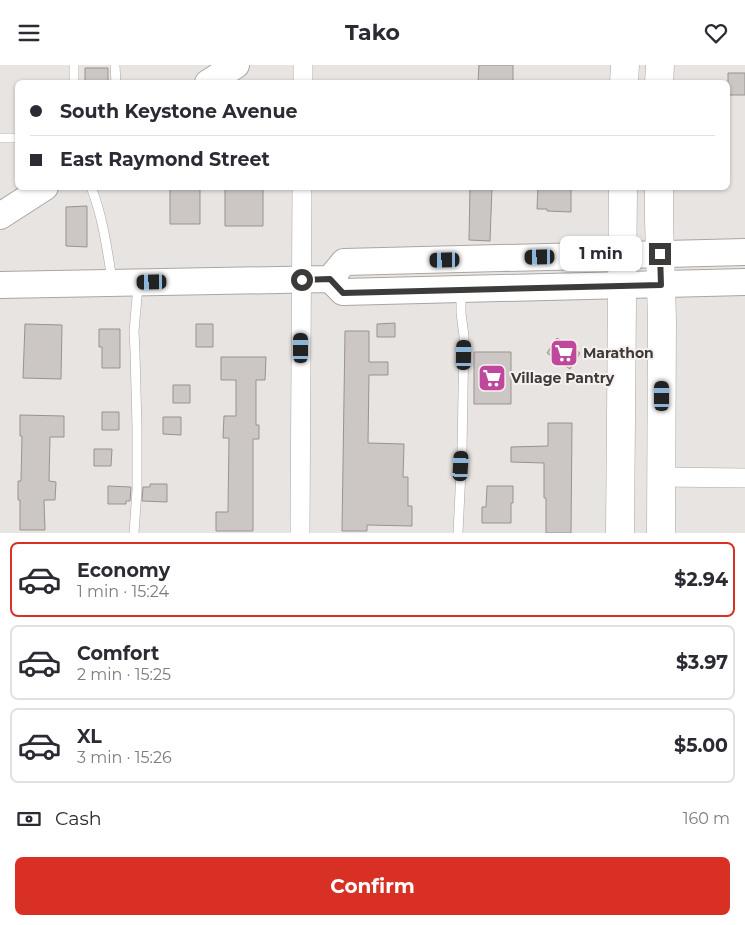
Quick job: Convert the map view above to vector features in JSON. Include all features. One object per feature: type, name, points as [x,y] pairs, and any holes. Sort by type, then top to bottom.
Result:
[{"type":"main road","points":[[213,80],[236,65]]},
{"type":"main road","points":[[624,65],[624,80]]},
{"type":"main road","points":[[660,65],[660,80]]},
{"type":"main road","points":[[0,216],[39,190]]},
{"type":"main road","points":[[620,533],[623,190]]},
{"type":"main road","points":[[659,190],[662,533]]},
{"type":"main road","points":[[0,285],[330,279],[344,262],[745,252]]},
{"type":"main road","points":[[330,279],[343,293],[745,282]]},
{"type":"street","points":[[303,65],[303,80]]},
{"type":"street","points":[[300,533],[302,190]]},
{"type":"street","points":[[662,477],[745,478]]},
{"type":"lane","points":[[74,65],[74,80]]},
{"type":"lane","points":[[115,65],[116,80]]},
{"type":"lane","points":[[0,138],[15,138]]},
{"type":"lane","points":[[92,190],[106,239],[112,283]]},
{"type":"lane","points":[[134,533],[137,490],[136,352],[134,331],[138,283]]},
{"type":"lane","points":[[458,533],[464,336],[461,290]]},
{"type":"building","points":[[479,65],[513,65],[513,80],[478,80]]},
{"type":"building","points":[[85,68],[108,68],[108,80],[85,80]]},
{"type":"building","points":[[728,73],[745,73],[745,95],[730,95],[730,80],[728,80]]},
{"type":"building","points":[[170,190],[200,190],[200,224],[170,224]]},
{"type":"building","points":[[225,190],[263,190],[263,226],[225,226]]},
{"type":"building","points":[[470,190],[492,190],[490,241],[469,240]]},
{"type":"building","points":[[538,190],[571,190],[571,212],[537,209]]},
{"type":"building","points":[[87,206],[87,247],[66,246],[66,207]]},
{"type":"building","points":[[395,323],[395,337],[377,337],[377,324]]},
{"type":"building","points":[[25,324],[62,325],[61,379],[23,378]]},
{"type":"building","points":[[196,324],[213,324],[213,347],[196,347]]},
{"type":"building","points":[[99,329],[120,329],[120,368],[102,368],[102,347],[99,347]]},
{"type":"building","points":[[345,331],[369,331],[369,362],[388,362],[388,375],[369,375],[368,443],[404,444],[403,477],[408,477],[408,506],[412,506],[412,526],[367,525],[367,531],[342,531]]},
{"type":"building","points":[[557,338],[580,353],[570,369],[547,353]]},
{"type":"building","name":"Village Pantry","points":[[474,352],[511,352],[511,404],[474,404]]},
{"type":"building","points":[[221,357],[266,357],[265,380],[256,380],[256,425],[259,425],[259,439],[253,439],[253,531],[216,531],[216,512],[228,512],[229,438],[223,438],[224,416],[236,416],[236,380],[221,380]]},
{"type":"building","points":[[173,385],[190,385],[190,403],[173,403]]},
{"type":"building","points":[[102,412],[119,412],[119,430],[102,430]]},
{"type":"building","points":[[20,415],[64,416],[64,437],[50,437],[49,481],[56,482],[55,500],[44,500],[45,530],[20,530],[18,481],[21,481],[22,436],[20,436]]},
{"type":"building","points":[[163,417],[181,417],[181,435],[163,434]]},
{"type":"building","points":[[548,423],[572,423],[571,533],[546,533],[544,463],[511,462],[511,447],[548,446]]},
{"type":"building","points":[[94,449],[112,449],[111,466],[94,466]]},
{"type":"building","points":[[150,484],[167,484],[167,502],[142,501],[143,487],[150,487]]},
{"type":"building","points":[[108,486],[131,487],[130,501],[126,501],[126,504],[108,504]]},
{"type":"building","points":[[487,486],[513,486],[511,523],[482,523],[482,507],[486,507]]},
{"type":"place","name":"Marathon","points":[[564,353]]},
{"type":"place","name":"Village Pantry","points":[[492,378]]},
{"type":"route","points":[[302,280],[330,279],[343,293],[661,285],[660,254]]}]
